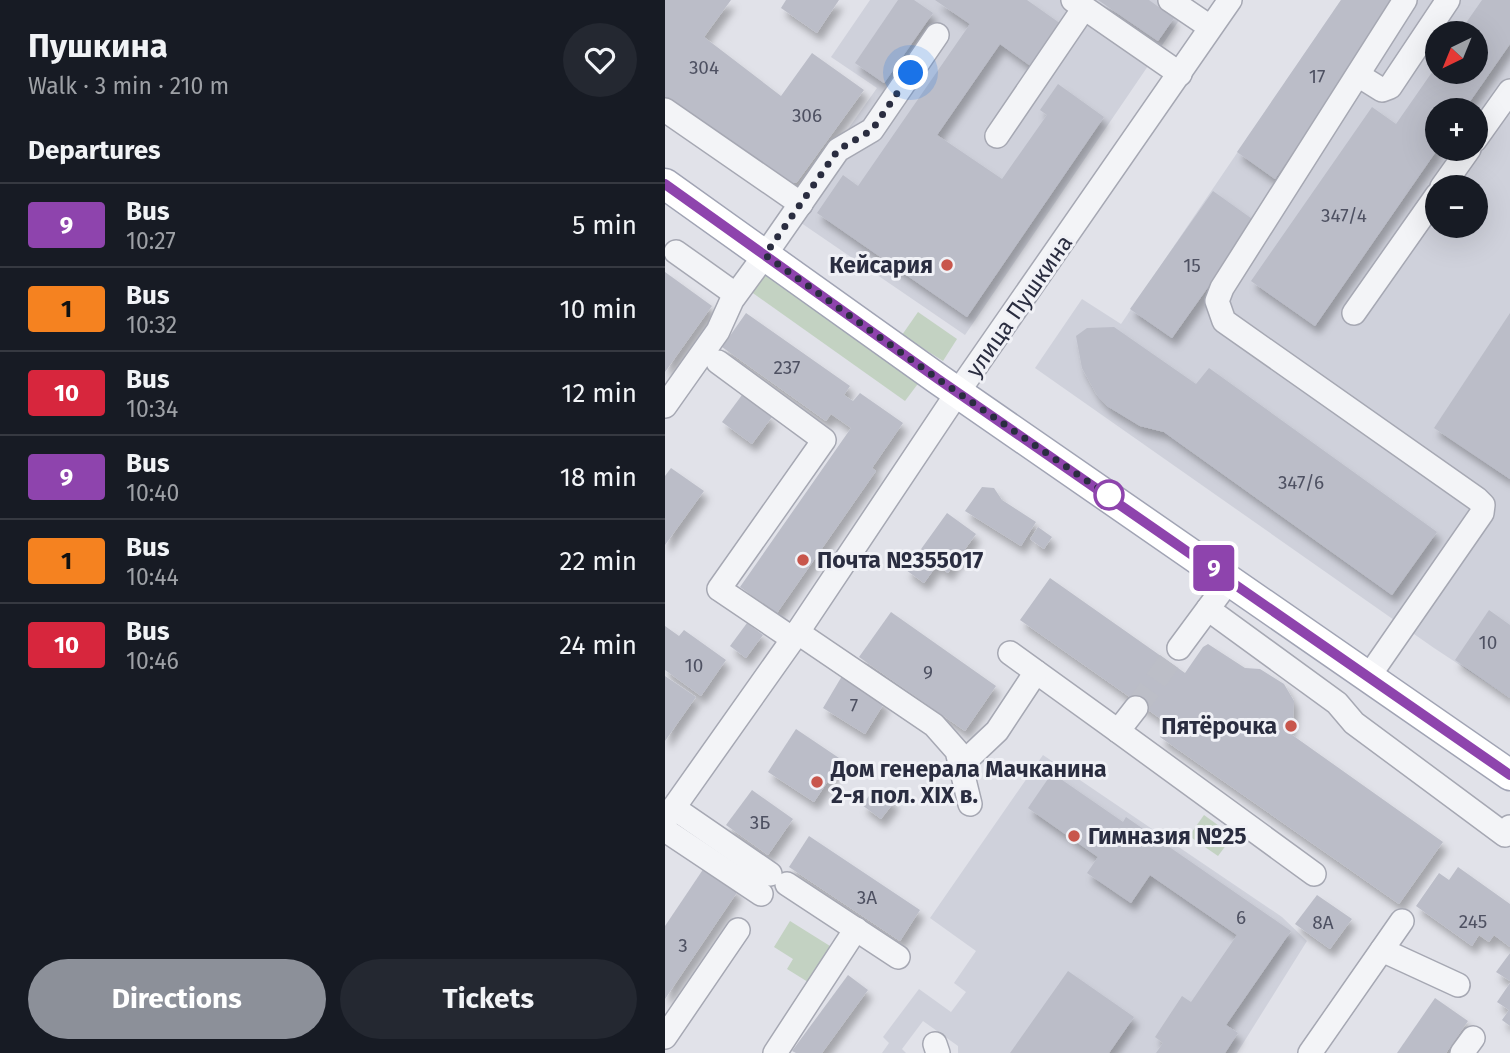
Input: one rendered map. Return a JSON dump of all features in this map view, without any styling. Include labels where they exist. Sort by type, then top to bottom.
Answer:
[{"type":"main road","points":[[665,184],[958,392],[1510,775]]},
{"type":"street","points":[[1170,0],[1210,27]]},
{"type":"street","name":"улица Пушкина","points":[[670,810],[795,636],[958,392],[1230,0]]},
{"type":"street","points":[[1369,676],[1482,513],[1482,505],[1224,321],[1217,301],[1222,288],[1405,0]]},
{"type":"street","points":[[1358,75],[1382,90],[1390,87],[1448,0]]},
{"type":"street","points":[[997,136],[1079,4],[1180,74]]},
{"type":"street","points":[[665,406],[718,331],[735,294],[838,150],[872,130],[937,35]]},
{"type":"street","points":[[1488,122],[1510,91]]},
{"type":"street","points":[[665,110],[801,204]]},
{"type":"street","points":[[1354,313],[1425,212]]},
{"type":"street","points":[[676,252],[735,294]]},
{"type":"street","points":[[718,362],[824,440],[719,589],[934,725],[957,751],[970,804]]},
{"type":"street","points":[[1179,648],[1230,579]]},
{"type":"street","points":[[1207,609],[1337,702],[1354,723],[1505,835],[1510,827]]},
{"type":"street","points":[[1010,653],[1314,873]]},
{"type":"street","points":[[961,765],[997,731],[1036,672]]},
{"type":"street","points":[[1118,731],[1136,708]]},
{"type":"street","points":[[670,810],[773,884],[856,929],[898,957]]},
{"type":"street","points":[[1310,1053],[1402,921]]},
{"type":"street","points":[[775,1053],[856,929]]},
{"type":"street","points":[[665,1037],[738,930]]},
{"type":"street","points":[[1382,950],[1458,985]]},
{"type":"shaded area","points":[[870,0],[1159,0],[1182,16],[965,335],[788,214],[877,88],[831,57]]},
{"type":"shaded area","points":[[1341,0],[1510,0],[1510,698],[1434,648],[1035,368],[1082,299],[1121,324]]},
{"type":"shaded area","name":"Гимназия №25","points":[[1043,755],[1282,917],[1307,941],[1237,1053],[958,1053],[958,1046],[923,1021],[902,1049],[906,1053],[882,1053],[889,1043],[883,1037],[919,989],[951,1012],[966,992],[954,983],[976,951],[930,918]]},
{"type":"green space","points":[[764,272],[920,381],[905,401],[750,291]]},
{"type":"green space","points":[[918,312],[957,339],[943,361],[902,335]]},
{"type":"green space","points":[[1204,815],[1233,836],[1218,856],[1189,836]]},
{"type":"green space","points":[[790,921],[830,946],[808,982],[787,969],[793,959],[774,947]]},
{"type":"building","points":[[665,0],[731,0],[704,37],[781,96],[812,53],[864,90],[797,182],[788,185],[665,104]]},
{"type":"building","points":[[786,0],[839,0],[817,33],[781,8]]},
{"type":"building","points":[[898,0],[914,0],[933,13],[884,83],[855,63]]},
{"type":"building","points":[[935,0],[1027,0],[1061,24],[1032,67],[1000,44],[937,135],[1002,179],[1047,115],[1040,110],[1058,84],[1104,117],[967,317],[817,213],[843,175],[858,186],[970,24]]},
{"type":"building","points":[[1098,0],[1149,0],[1174,18],[1158,41]]},
{"type":"building","points":[[1341,0],[1398,0],[1275,179],[1237,152]]},
{"type":"building","points":[[1482,0],[1510,0],[1510,44],[1488,76],[1488,21],[1467,21]]},
{"type":"building","points":[[1425,82],[1482,84],[1472,98],[1425,98],[1425,161],[1429,161],[1315,326],[1251,281],[1372,107],[1396,124]]},
{"type":"building","points":[[1213,191],[1255,221],[1172,338],[1130,309]]},
{"type":"building","points":[[665,272],[712,306],[665,372]]},
{"type":"building","points":[[746,313],[850,386],[844,395],[853,401],[860,393],[903,423],[872,468],[876,471],[777,613],[740,587],[851,428],[831,414],[826,421],[722,347]]},
{"type":"building","points":[[1510,313],[1510,479],[1434,428]]},
{"type":"building","points":[[1114,327],[1196,384],[1209,368],[1437,532],[1392,595],[1164,432],[1140,426],[1107,406],[1097,395],[1082,368],[1076,336],[1087,328]]},
{"type":"building","points":[[742,395],[772,417],[752,444],[722,422]]},
{"type":"building","points":[[671,468],[704,491],[665,545],[665,476]]},
{"type":"building","points":[[982,487],[994,488],[1002,500],[1036,522],[1021,546],[965,511]]},
{"type":"building","points":[[947,513],[976,534],[948,573],[937,565],[924,583],[906,570]]},
{"type":"building","points":[[1038,527],[1052,537],[1044,549],[1030,539]]},
{"type":"building","points":[[1050,578],[1185,673],[1208,644],[1245,668],[1260,669],[1284,684],[1294,701],[1293,721],[1288,732],[1443,842],[1399,904],[1160,737],[1168,724],[1020,620]]},
{"type":"building","points":[[1489,610],[1510,625],[1510,698],[1455,660]]},
{"type":"building","points":[[891,612],[996,686],[965,731],[859,657]]},
{"type":"building","points":[[747,623],[763,635],[746,658],[730,646]]},
{"type":"building","points":[[665,626],[679,636],[684,630],[726,660],[701,696],[665,670]]},
{"type":"building","points":[[665,676],[696,697],[665,741]]},
{"type":"building","points":[[842,676],[885,702],[865,734],[823,708]]},
{"type":"building","points":[[796,729],[842,760],[814,802],[768,772]]},
{"type":"building","points":[[1052,773],[1123,822],[1126,817],[1291,931],[1226,1025],[1238,1033],[1225,1053],[1156,1053],[1163,1043],[1155,1037],[1182,996],[1191,1002],[1237,935],[1150,875],[1131,903],[1087,873],[1098,857],[1028,808]]},
{"type":"building","points":[[876,787],[895,801],[881,819],[862,805]]},
{"type":"building","points":[[752,790],[793,819],[768,855],[726,825]]},
{"type":"building","points":[[809,836],[920,910],[900,941],[789,867]]},
{"type":"building","points":[[1458,867],[1510,904],[1510,947],[1494,935],[1489,942],[1479,935],[1472,946],[1416,906],[1439,873],[1449,880]]},
{"type":"building","points":[[704,868],[738,891],[665,999],[665,926]]},
{"type":"building","points":[[1317,895],[1352,919],[1330,949],[1295,924]]},
{"type":"building","points":[[1510,953],[1510,981],[1496,972]]},
{"type":"building","points":[[1068,971],[1134,1017],[1109,1053],[1010,1053]]},
{"type":"building","points":[[848,975],[868,990],[822,1053],[792,1051]]},
{"type":"building","points":[[1510,983],[1510,1026],[1502,1020],[1509,1010],[1497,1002]]},
{"type":"building","points":[[1435,998],[1468,1021],[1446,1053],[1397,1053]]},
{"type":"tunnel","points":[[1136,708],[1179,648]]},
{"type":"bus line","name":"9","points":[[665,184],[938,379],[1510,775]]},
{"type":"place","name":"Кейсария","points":[[947,265]]},
{"type":"place","name":"Почта №355017","points":[[803,560]]},
{"type":"place","name":"Пятёрочка","points":[[1291,726]]},
{"type":"place","name":"Дом генерала Мачканина 2-я пол. XIX в.","points":[[817,782]]},
{"type":"place","name":"Гимназия №25","points":[[1074,836]]},
{"type":"route","points":[[911,73],[872,130],[838,150],[765,255],[938,379],[1115,500],[1109,495]]}]
